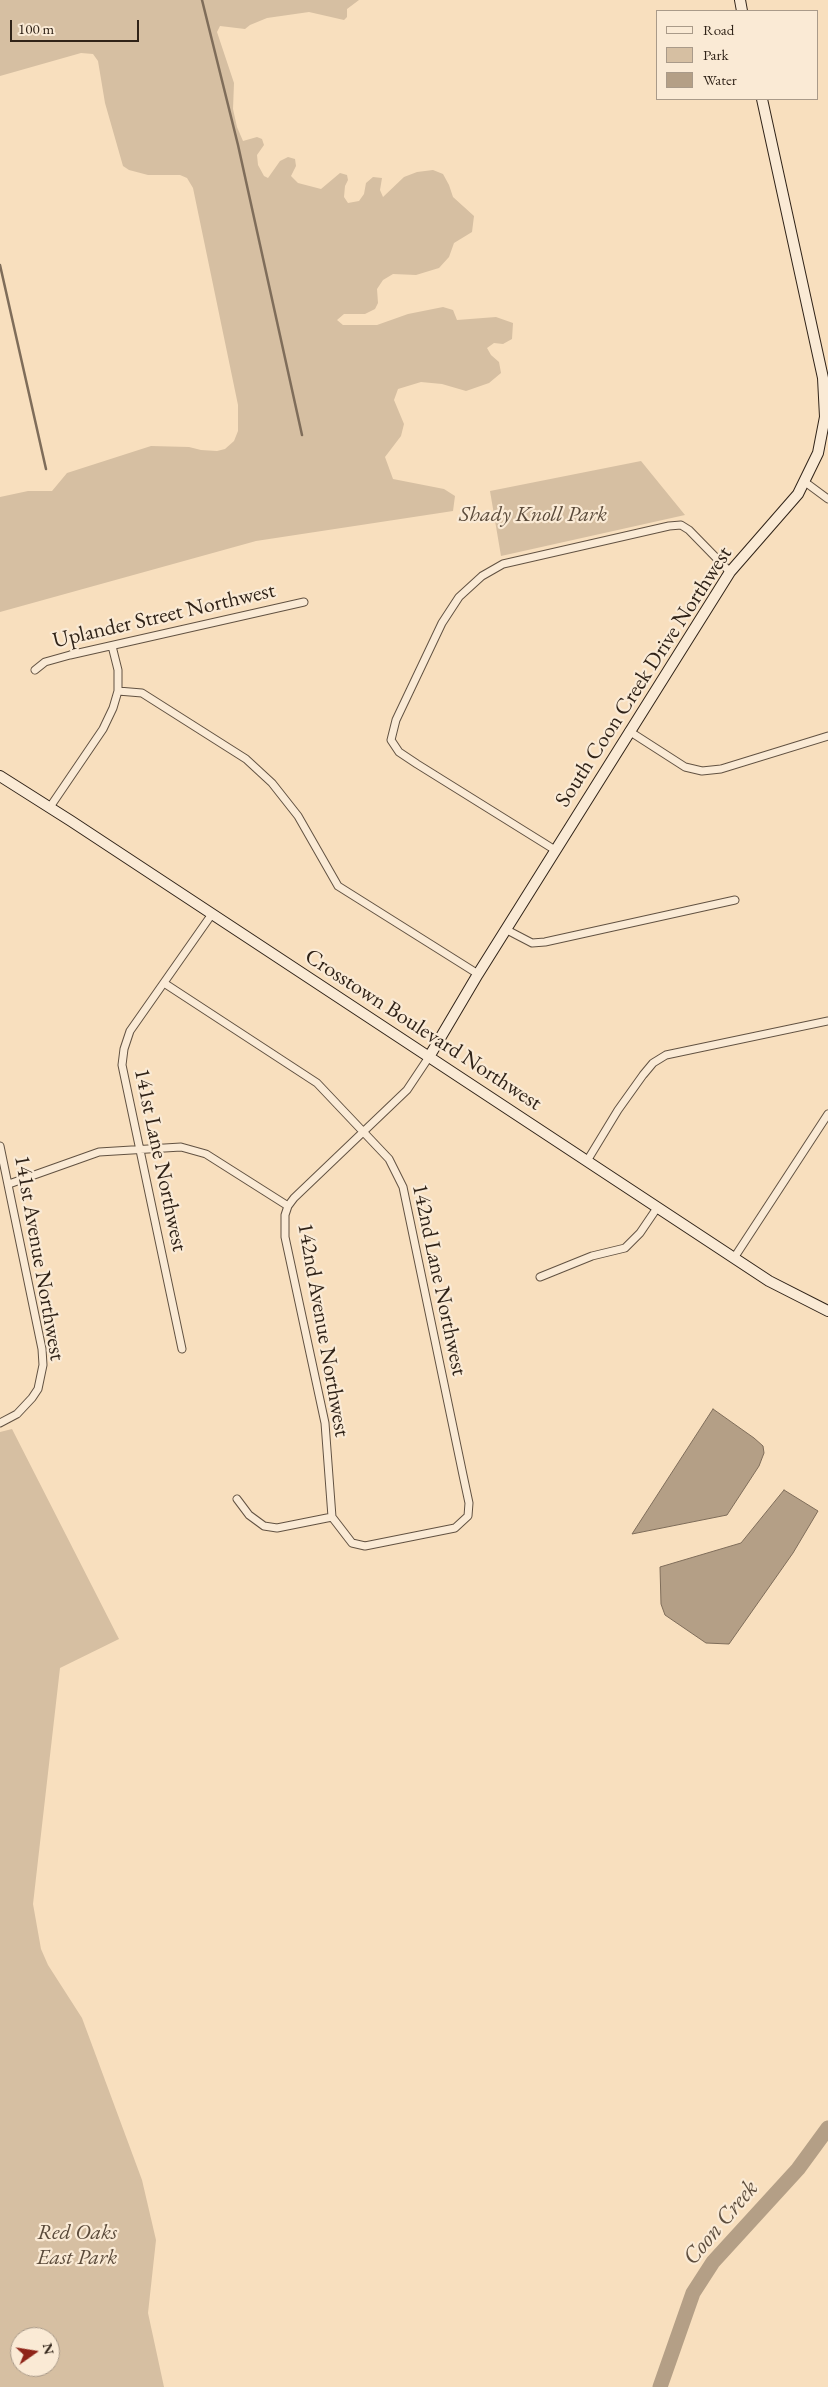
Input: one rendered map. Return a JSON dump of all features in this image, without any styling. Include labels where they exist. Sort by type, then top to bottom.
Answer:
[{"type":"street","name":"South Coon Creek Drive Northwest","points":[[429,1057],[478,974],[730,572],[787,508],[805,482],[818,453],[823,431],[825,397],[823,378],[762,100]]},
{"type":"street","points":[[805,482],[828,499]]},
{"type":"street","points":[[555,850],[399,752],[391,740],[396,720],[442,623],[459,597],[482,576],[503,564],[651,529],[681,526],[689,530],[730,572]]},
{"type":"street","name":"Uplander Street Northwest","points":[[35,670],[45,662],[304,602]]},
{"type":"street","points":[[50,807],[103,729],[118,691],[118,670],[112,646]]},
{"type":"street","points":[[118,691],[142,693],[246,759],[272,784],[298,816],[338,886],[478,974]]},
{"type":"street","points":[[629,732],[684,767],[702,772],[720,769],[828,736]]},
{"type":"street","name":"Crosstown Boulevard Northwest","points":[[0,776],[50,807],[734,1258],[777,1285],[828,1311]]},
{"type":"street","points":[[507,930],[532,943],[545,942],[734,900]]},
{"type":"street","name":"141st Lane Northwest","points":[[182,1349],[122,1065],[124,1049],[130,1031],[212,914]]},
{"type":"street","name":"142nd Lane Northwest","points":[[164,982],[317,1083],[365,1131],[389,1159],[403,1187],[469,1503],[468,1516],[455,1528],[366,1546],[352,1543],[332,1517]]},
{"type":"street","points":[[587,1161],[618,1110],[643,1075],[653,1063],[666,1055],[828,1021]]},
{"type":"street","name":"142nd Avenue Northwest","points":[[332,1517],[325,1423],[285,1237],[284,1226],[288,1206],[407,1090],[429,1057]]},
{"type":"street","points":[[734,1258],[828,1114]]},
{"type":"street","name":"141st Avenue Northwest","points":[[0,1146],[42,1349],[42,1376],[38,1389],[25,1407],[0,1423]]},
{"type":"street","points":[[8,1184],[99,1152],[139,1148],[181,1147],[206,1154],[288,1206]]},
{"type":"street","points":[[540,1277],[592,1256],[625,1248],[640,1233],[657,1208]]},
{"type":"street","points":[[237,1499],[249,1514],[264,1526],[277,1528],[332,1517]]},
{"type":"green space","points":[[0,0],[359,0],[347,9],[347,17],[344,20],[309,12],[267,18],[245,29],[220,26],[217,32],[234,83],[233,109],[237,127],[243,141],[257,137],[262,139],[264,145],[257,155],[258,165],[264,176],[268,178],[280,161],[288,157],[295,159],[296,166],[291,176],[298,183],[321,189],[340,173],[347,175],[348,180],[345,186],[344,197],[348,203],[359,201],[364,194],[366,183],[373,177],[382,178],[380,190],[383,197],[404,177],[417,172],[433,170],[443,174],[453,197],[474,216],[472,232],[454,243],[449,257],[439,268],[416,275],[393,274],[383,280],[377,289],[378,303],[375,309],[365,314],[344,314],[337,320],[343,325],[377,325],[408,314],[443,307],[453,310],[457,320],[496,317],[513,323],[512,339],[503,344],[494,343],[487,348],[491,355],[499,362],[501,373],[489,383],[466,391],[442,384],[421,382],[398,389],[394,400],[404,424],[401,436],[385,457],[393,479],[444,489],[455,496],[453,511],[256,541],[0,612],[0,497],[28,491],[52,491],[67,473],[151,446],[189,447],[217,451],[225,449],[234,441],[238,431],[238,405],[193,188],[187,178],[180,175],[148,175],[129,170],[123,166],[105,103],[98,61],[93,54],[81,53],[0,76]]},
{"type":"green space","name":"Shady Knoll Park","points":[[641,461],[685,515],[501,556],[490,491]]},
{"type":"green space","name":"Red Oaks East Park","points":[[12,1429],[119,1639],[60,1668],[33,1904],[41,1949],[48,1965],[82,2018],[142,2180],[156,2240],[148,2313],[164,2387],[0,2387],[0,1432]]},
{"type":"water","points":[[713,1409],[763,1446],[764,1453],[759,1466],[727,1515],[632,1534]]},
{"type":"water","points":[[784,1490],[818,1511],[793,1553],[729,1644],[706,1643],[665,1615],[661,1604],[660,1567],[741,1543]]},
{"type":"waterway","points":[[202,0],[238,145],[302,435]]},
{"type":"waterway","points":[[0,265],[46,469]]},
{"type":"waterway","name":"Coon Creek","points":[[660,2387],[693,2293],[713,2262],[798,2169],[828,2128]]}]
